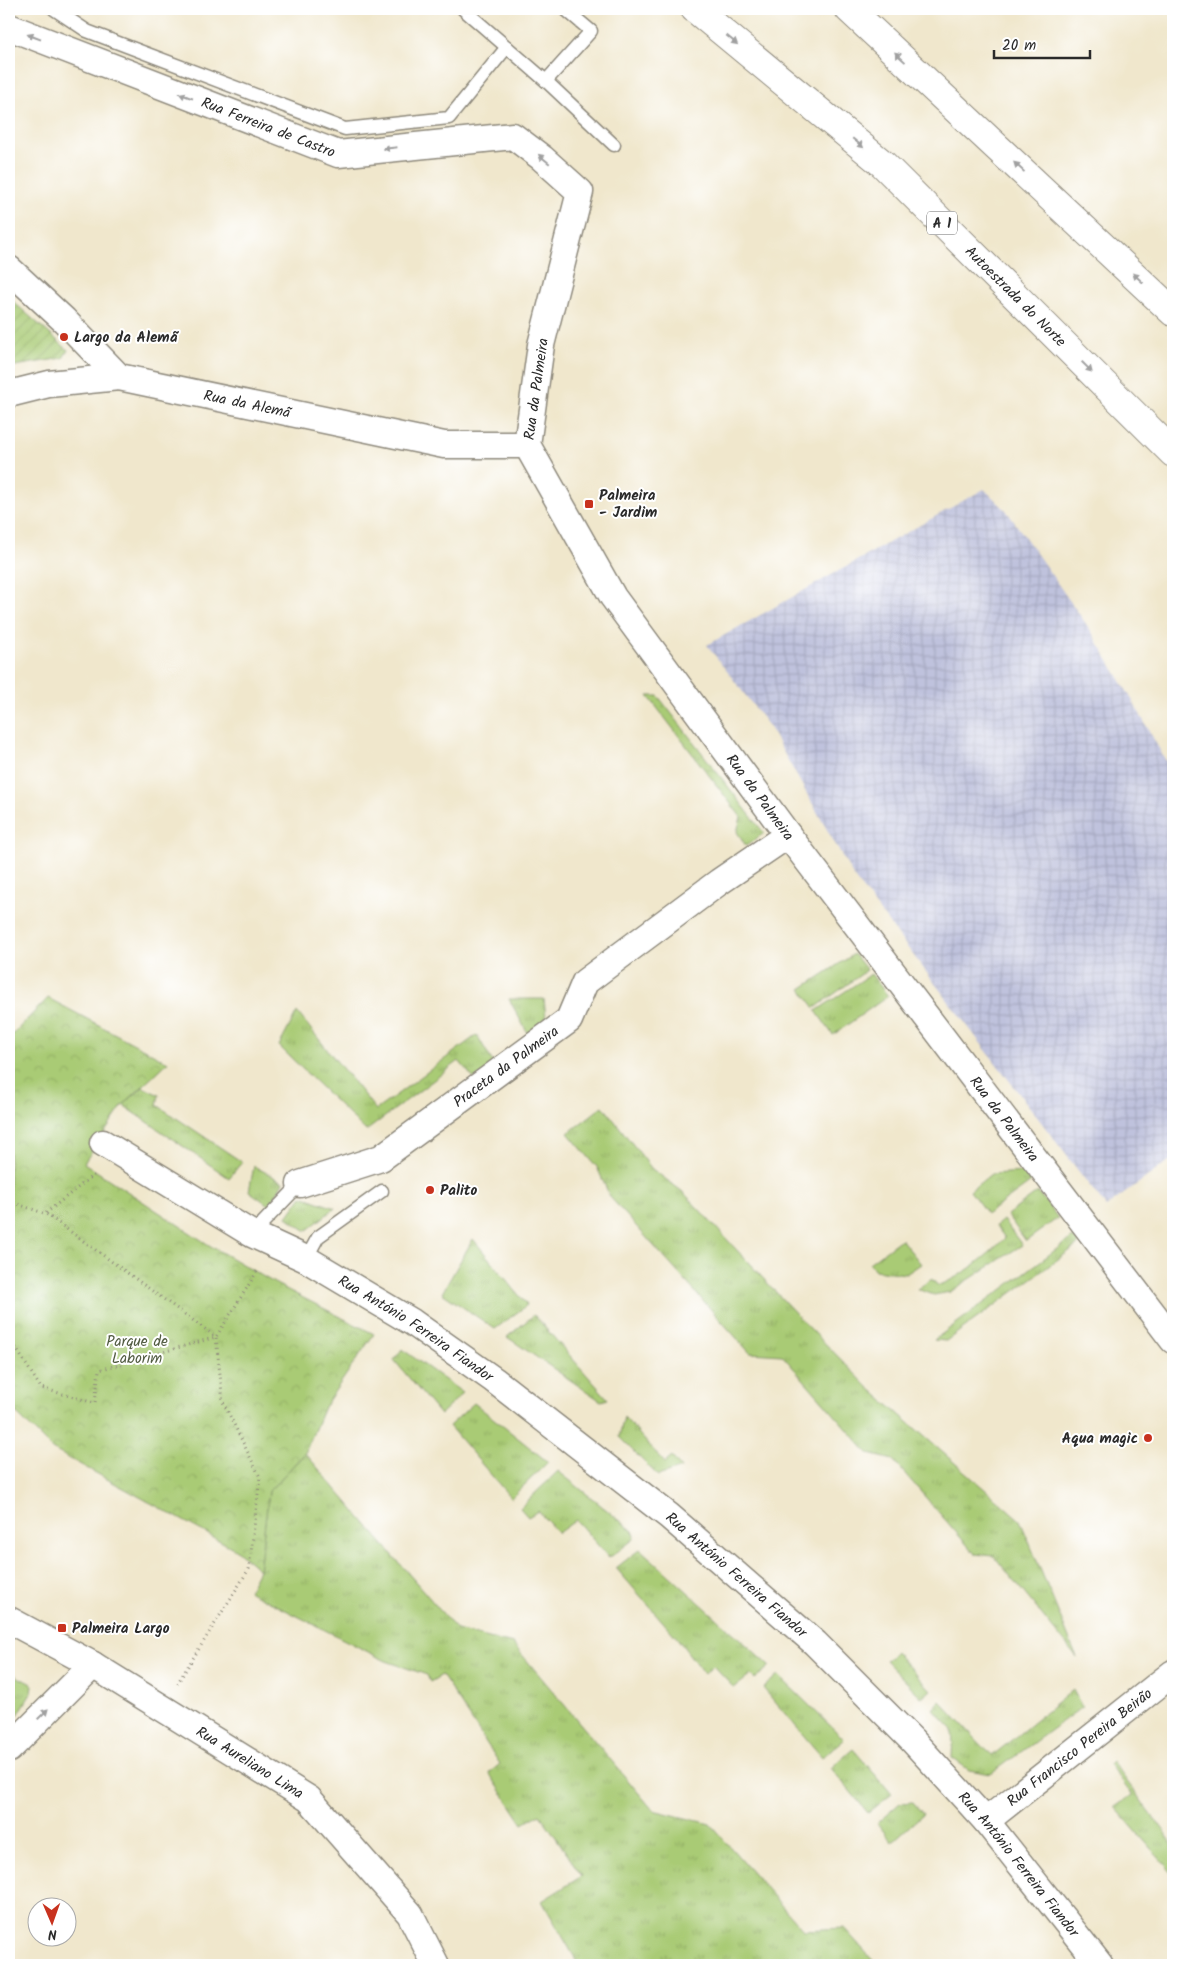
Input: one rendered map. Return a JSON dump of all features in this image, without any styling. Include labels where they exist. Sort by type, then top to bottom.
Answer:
[{"type":"highway","name":"Autoestrada do Norte","points":[[695,9],[883,164],[1173,453]]},
{"type":"highway","points":[[849,9],[1173,312]]},
{"type":"street","name":"Rua Ferreira de Castro","points":[[9,28],[338,154],[512,136],[542,158],[580,192]]},
{"type":"street","name":"Rua da Palmeira","points":[[580,192],[540,345],[527,445],[613,596],[788,835],[1173,1340]]},
{"type":"street","points":[[9,269],[64,320],[119,377]]},
{"type":"street","name":"Rua da Alemã","points":[[119,377],[444,445],[527,445]]},
{"type":"street","points":[[9,394],[49,384],[119,377]]},
{"type":"street","name":"Praceta da Palmeira","points":[[300,1184],[381,1158],[568,1020],[585,982],[719,882],[788,835]]},
{"type":"street","name":"Rua António Ferreira Fiandor","points":[[111,1148],[252,1234],[306,1259],[420,1327],[494,1380],[669,1516],[815,1643],[913,1742],[986,1821],[1100,1965]]},
{"type":"street","name":"Rua Aureliano Lima","points":[[9,1620],[93,1665],[309,1800],[410,1914],[436,1965]]},
{"type":"street","points":[[9,1749],[93,1665]]},
{"type":"street","name":"Rua Francisco Pereira Beirão","points":[[986,1821],[1173,1673]]},
{"type":"lane","points":[[54,9],[87,31],[345,128],[449,118],[507,47]]},
{"type":"lane","points":[[463,9],[546,81],[614,145]]},
{"type":"lane","points":[[546,81],[591,31],[565,9]]},
{"type":"lane","name":"Praceta da Palmeira","points":[[252,1234],[300,1184]]},
{"type":"lane","points":[[306,1259],[318,1237],[382,1191]]},
{"type":"path","points":[[46,1214],[111,1148]]},
{"type":"path","points":[[9,1201],[46,1214],[216,1337]]},
{"type":"path","points":[[162,1708],[249,1569],[260,1477],[223,1402],[216,1337],[259,1268]]},
{"type":"path","points":[[9,1340],[41,1388],[94,1403],[99,1370],[216,1337]]},
{"type":"shaded area","points":[[984,489],[1006,510],[1091,631],[1173,774],[1173,1158],[1106,1207],[855,879],[768,725],[707,645]]},
{"type":"green space","points":[[9,298],[68,350],[63,358],[9,367]]},
{"type":"green space","points":[[648,696],[658,696],[764,833],[746,846],[737,832],[741,817]]},
{"type":"green space","points":[[854,954],[867,970],[815,1008],[801,989]]},
{"type":"green space","points":[[871,974],[888,996],[833,1035],[816,1011]]},
{"type":"green space","name":"Parque de Laborim","points":[[48,998],[168,1062],[123,1105],[84,1163],[209,1245],[276,1284],[374,1334],[324,1407],[305,1453],[269,1491],[259,1570],[235,1549],[52,1449],[9,1406],[9,1038]]},
{"type":"green space","points":[[509,999],[544,999],[547,1027],[528,1034]]},
{"type":"green space","points":[[297,1012],[376,1110],[477,1035],[495,1066],[474,1079],[459,1061],[366,1131],[279,1046]]},
{"type":"green space","points":[[143,1087],[159,1095],[157,1105],[242,1162],[229,1178],[123,1105]]},
{"type":"green space","points":[[603,1106],[652,1169],[683,1192],[798,1316],[869,1388],[1020,1520],[1077,1658],[994,1556],[975,1554],[893,1460],[869,1454],[782,1355],[750,1353],[610,1197],[597,1167],[568,1133]]},
{"type":"green space","points":[[254,1166],[283,1182],[270,1206],[249,1191]]},
{"type":"green space","points":[[1024,1172],[1031,1182],[987,1214],[970,1191],[991,1174]]},
{"type":"green space","points":[[1038,1192],[1058,1218],[1026,1241],[1007,1215]]},
{"type":"green space","points":[[302,1196],[335,1208],[306,1231],[287,1217]]},
{"type":"green space","points":[[1003,1220],[1022,1245],[950,1292],[934,1295],[917,1289],[932,1279],[938,1286],[957,1277],[982,1259],[1005,1238],[996,1226]]},
{"type":"green space","points":[[1073,1237],[1079,1244],[946,1341],[934,1340]]},
{"type":"green space","points":[[473,1239],[527,1305],[495,1329],[442,1293]]},
{"type":"green space","points":[[901,1239],[921,1264],[906,1274],[875,1270],[869,1263]]},
{"type":"green space","points":[[534,1315],[608,1399],[601,1401],[507,1337]]},
{"type":"green space","points":[[402,1349],[463,1393],[440,1415],[394,1360]]},
{"type":"green space","points":[[474,1403],[548,1462],[511,1498],[449,1426]]},
{"type":"green space","points":[[624,1417],[665,1463],[672,1457],[681,1468],[658,1476],[619,1437]]},
{"type":"green space","points":[[305,1453],[457,1630],[513,1644],[653,1810],[710,1824],[803,1930],[844,1928],[877,1965],[579,1965],[542,1901],[582,1876],[540,1814],[523,1824],[489,1773],[500,1764],[442,1675],[430,1682],[427,1675],[386,1661],[248,1591],[259,1570],[269,1491]]},
{"type":"green space","points":[[558,1471],[633,1531],[634,1539],[609,1558],[576,1520],[558,1533],[538,1511],[528,1517],[520,1508]]},
{"type":"green space","points":[[640,1549],[770,1666],[755,1679],[751,1675],[734,1688],[713,1666],[704,1674],[677,1638],[616,1568]]},
{"type":"green space","points":[[895,1652],[931,1690],[922,1698],[886,1661]]},
{"type":"green space","points":[[9,1672],[33,1685],[32,1692],[18,1715],[14,1710],[16,1708],[9,1701]]},
{"type":"green space","points":[[778,1675],[844,1739],[822,1757],[763,1688]]},
{"type":"green space","points":[[1073,1690],[1082,1707],[991,1774],[969,1770],[952,1758],[953,1730],[933,1709],[940,1701],[992,1756]]},
{"type":"green space","points":[[853,1749],[892,1794],[868,1813],[831,1768]]},
{"type":"green space","points":[[1112,1761],[1173,1844],[1173,1874],[1115,1807],[1132,1795],[1109,1764]]},
{"type":"green space","points":[[913,1802],[923,1814],[892,1842],[877,1823],[900,1803]]},
{"type":"place","name":"Largo da Alemã","points":[[64,337]]},
{"type":"place","name":"Palmeira - Jardim","points":[[589,504]]},
{"type":"place","name":"Palito","points":[[430,1190]]},
{"type":"place","name":"Aqua magic","points":[[1148,1438]]},
{"type":"place","name":"Palmeira Largo","points":[[62,1628]]}]
